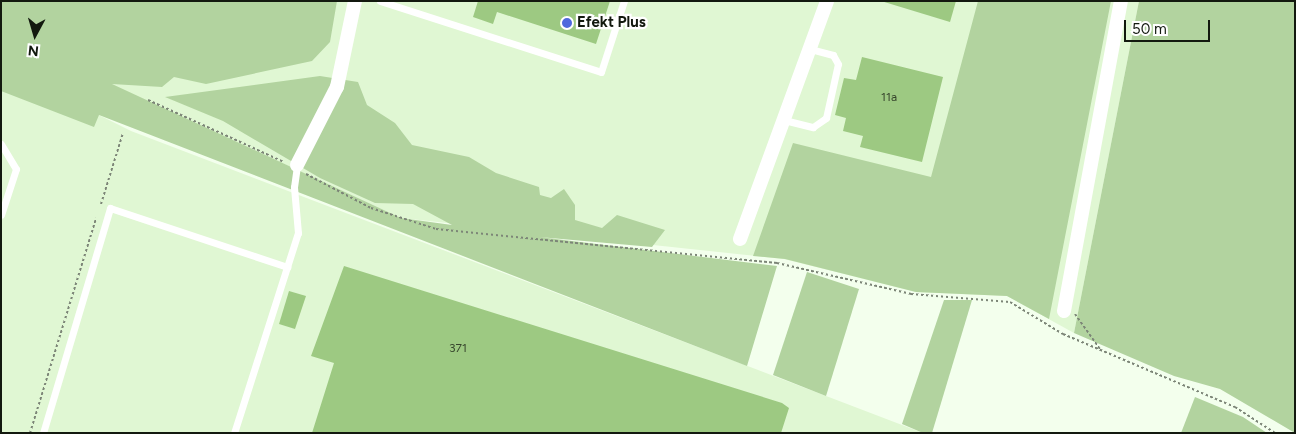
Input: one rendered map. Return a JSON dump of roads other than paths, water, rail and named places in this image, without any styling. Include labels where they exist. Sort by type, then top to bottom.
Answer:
[{"type":"street","points":[[297,167],[339,78],[354,1]]},
{"type":"street","points":[[740,239],[827,1]]},
{"type":"street","points":[[1064,308],[1121,1]]},
{"type":"lane","points":[[380,1],[601,72],[624,1]]},
{"type":"lane","points":[[784,120],[813,127],[826,118],[838,64],[833,56],[810,49]]},
{"type":"lane","points":[[1,144],[16,169],[1,215]]},
{"type":"lane","points":[[234,433],[298,233],[297,167]]},
{"type":"lane","points":[[43,433],[110,208],[287,267]]},
{"type":"place","name":"Efekt Plus","points":[[567,23]]}]
